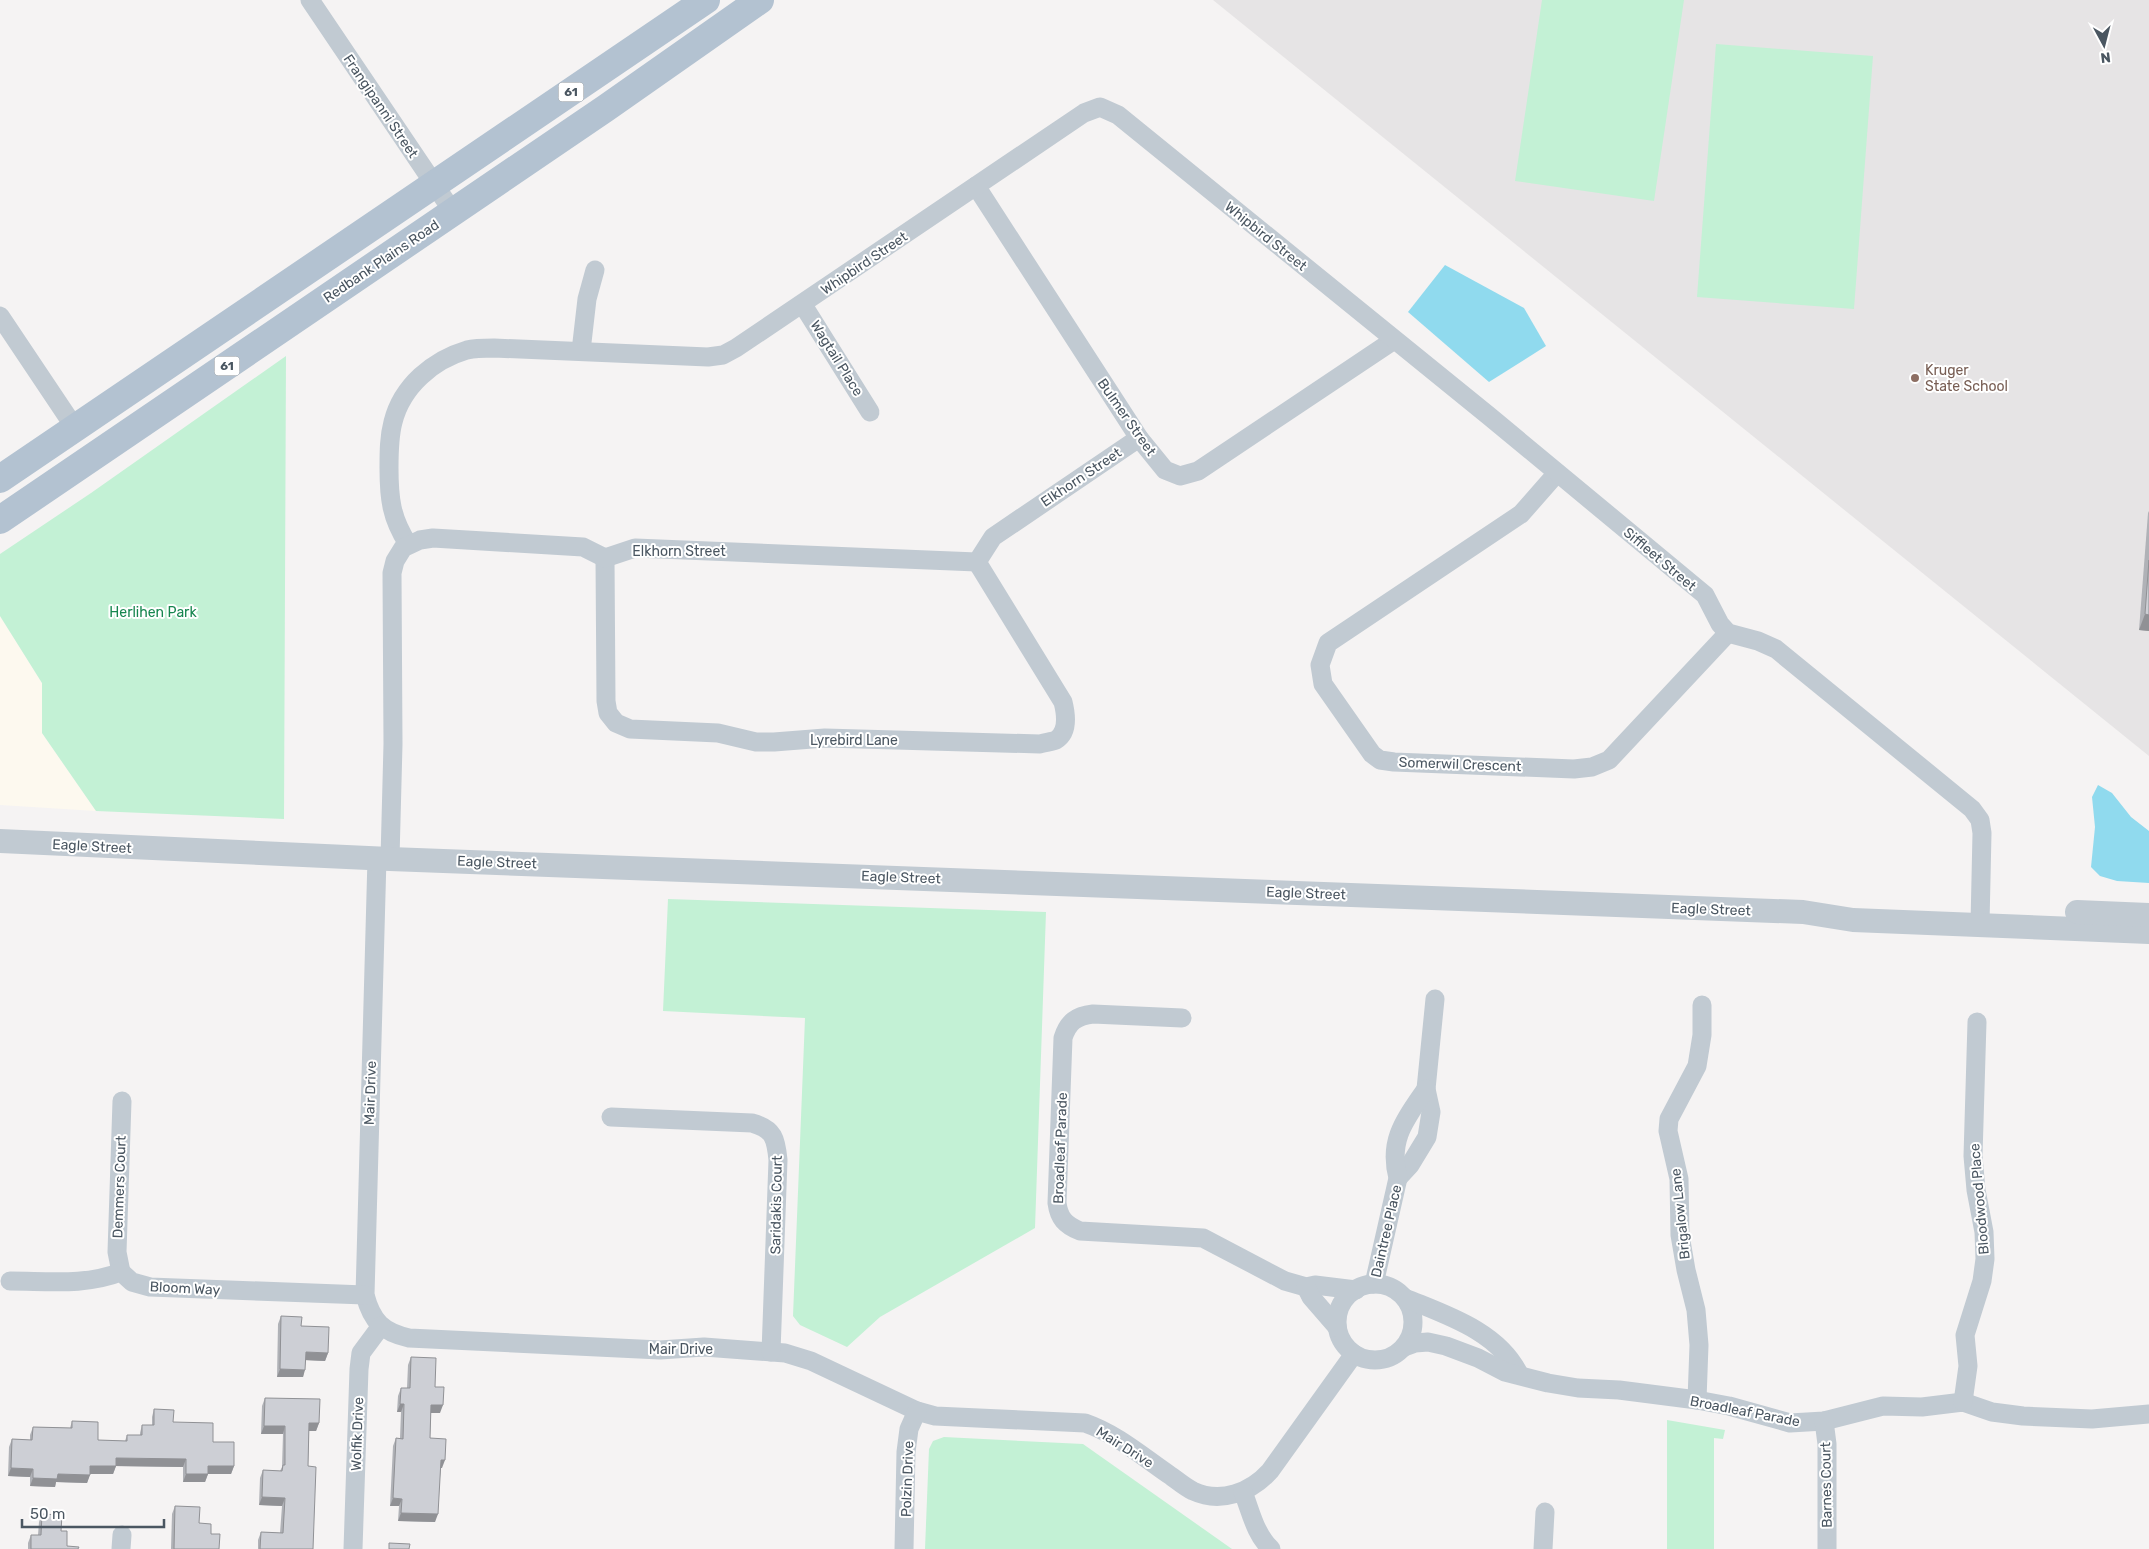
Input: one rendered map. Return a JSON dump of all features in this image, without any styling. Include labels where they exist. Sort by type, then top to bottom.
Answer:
[{"type":"main road","name":"61","points":[[0,480],[706,0]]},
{"type":"main road","name":"Redbank Plains Road","points":[[0,520],[453,212],[760,0]]},
{"type":"street","name":"Frangipanni Street","points":[[310,0],[453,212]]},
{"type":"street","name":"Whipbird Street","points":[[408,544],[399,528],[389,498],[389,454],[393,421],[398,406],[409,389],[426,372],[447,357],[469,350],[494,348],[708,357],[723,354],[736,348],[804,304],[1084,113],[1100,107],[1118,116],[1394,340]]},
{"type":"street","name":"Bulmer Street","points":[[976,186],[1139,438],[1165,470],[1180,476],[1198,470],[1394,340]]},
{"type":"street","points":[[581,351],[587,299],[595,270]]},
{"type":"street","name":"Wagtail Place","points":[[804,304],[870,412]]},
{"type":"street","points":[[0,316],[75,428]]},
{"type":"street","name":"Siffleet Street","points":[[1394,340],[1705,595],[1720,624],[1728,633]]},
{"type":"street","name":"Elkhorn Street","points":[[606,558],[635,548],[977,562],[993,537],[1139,438]]},
{"type":"street","name":"Somerwil Crescent","points":[[1557,473],[1521,514],[1328,643],[1320,665],[1323,684],[1372,754],[1380,760],[1394,762],[1574,769],[1592,767],[1609,760],[1728,633]]},
{"type":"street","points":[[383,858],[393,744],[392,573],[399,554],[408,544],[433,538],[583,547],[606,558]]},
{"type":"street","name":"Lyrebird Lane","points":[[606,558],[606,701],[608,714],[616,723],[630,729],[718,733],[756,742],[825,738],[1040,744],[1056,740],[1063,732],[1067,716],[1063,702],[977,562]]},
{"type":"street","points":[[1728,633],[1776,649],[1972,809],[1980,820],[1982,832],[1980,916]]},
{"type":"street","name":"Eagle Street","points":[[0,842],[1802,912],[1851,908],[1980,916],[2149,932]]},
{"type":"street","name":"Mair Drive","points":[[383,858],[365,1295],[373,1316],[381,1326],[392,1334],[409,1338],[660,1350],[704,1347],[797,1356],[917,1411],[935,1416],[1085,1423],[1099,1428],[1116,1438],[1194,1491],[1210,1496],[1243,1492],[1259,1482],[1270,1471],[1354,1354]]},
{"type":"street","name":"Eagle Street","points":[[1980,916],[2149,915]]},
{"type":"street","name":"Daintree Place","points":[[1365,1287],[1398,1178],[1410,1165],[1427,1137],[1431,1112],[1426,1089],[1435,999]]},
{"type":"street","name":"Brigalow Lane","points":[[1697,1400],[1699,1345],[1696,1310],[1680,1235],[1679,1180],[1668,1131],[1669,1119],[1697,1066],[1702,1035],[1702,1005]]},
{"type":"street","name":"Broadleaf Parade","points":[[1182,1018],[1093,1014],[1082,1015],[1066,1027],[1063,1038],[1056,1203],[1062,1221],[1080,1231],[1203,1238],[1273,1276],[1306,1287],[1315,1285],[1365,1287]]},
{"type":"street","name":"Bloodwood Place","points":[[1963,1402],[1968,1366],[1965,1335],[1982,1282],[1985,1259],[1984,1232],[1976,1190],[1973,1156],[1977,1022]]},
{"type":"street","name":"Daintree Place","points":[[1398,1178],[1393,1161],[1395,1141],[1408,1116],[1426,1089]]},
{"type":"street","name":"Demmers Court","points":[[121,1272],[117,1252],[122,1101]]},
{"type":"street","name":"Saridakis Court","points":[[611,1117],[752,1123],[763,1126],[771,1133],[776,1141],[778,1160],[771,1352]]},
{"type":"street","points":[[10,1281],[86,1282],[105,1279],[121,1272]]},
{"type":"street","name":"Bloom Way","points":[[121,1272],[132,1282],[150,1287],[365,1295]]},
{"type":"street","points":[[1306,1287],[1311,1297],[1337,1327],[1342,1341],[1354,1354],[1368,1360],[1390,1358],[1404,1347],[1412,1332],[1414,1323],[1413,1314],[1405,1298]]},
{"type":"street","points":[[1337,1327],[1339,1308],[1345,1299],[1365,1287],[1391,1288],[1405,1298],[1458,1319],[1489,1340],[1514,1364],[1519,1374]]},
{"type":"street","name":"Wolfik Drive","points":[[353,1549],[361,1353],[381,1326]]},
{"type":"street","name":"Broadleaf Parade","points":[[1404,1347],[1415,1342],[1428,1342],[1478,1358],[1505,1372],[1519,1374],[1548,1383],[1578,1388],[1619,1390],[1697,1400],[1729,1406],[1790,1423],[1824,1421],[1883,1406],[1922,1407],[1963,1402],[1992,1412],[2023,1416],[2092,1419],[2149,1414]]},
{"type":"street","name":"Polzin Drive","points":[[904,1549],[906,1452],[909,1429],[917,1411]]},
{"type":"street","name":"Barnes Court","points":[[1824,1421],[1827,1444],[1827,1549]]},
{"type":"street","points":[[1243,1492],[1256,1528],[1263,1542],[1270,1549]]},
{"type":"street","points":[[1543,1549],[1545,1512]]},
{"type":"shaded area","name":"Kruger State School","points":[[1213,0],[2149,0],[2149,756]]},
{"type":"shaded area","points":[[0,616],[42,683],[42,733],[96,811],[0,805]]},
{"type":"green space","points":[[1542,0],[1684,0],[1654,201],[1515,181]]},
{"type":"green space","points":[[1716,44],[1873,56],[1854,309],[1697,297]]},
{"type":"green space","name":"Herlihen Park","points":[[286,356],[284,819],[96,811],[42,733],[42,683],[0,616],[0,554],[91,493]]},
{"type":"green space","points":[[668,899],[1046,912],[1035,1228],[880,1317],[847,1347],[800,1325],[793,1316],[805,1018],[663,1011]]},
{"type":"green space","points":[[1667,1420],[1725,1430],[1723,1439],[1714,1438],[1714,1549],[1667,1549]]},
{"type":"green space","points":[[944,1437],[1083,1444],[1232,1549],[925,1549],[929,1449],[933,1441]]},
{"type":"water","points":[[1445,265],[1524,308],[1546,346],[1489,382],[1408,312]]},
{"type":"water","points":[[2098,785],[2112,793],[2131,817],[2149,831],[2149,883],[2117,881],[2100,876],[2091,867],[2095,827],[2092,797]]},
{"type":"building","points":[[2149,560],[2149,615],[2145,614]]},
{"type":"building","points":[[281,1316],[302,1317],[301,1326],[329,1327],[328,1353],[306,1352],[305,1370],[280,1369]]},
{"type":"building","points":[[411,1357],[436,1358],[435,1387],[444,1387],[443,1405],[431,1405],[430,1438],[446,1439],[445,1460],[441,1460],[438,1514],[401,1513],[402,1499],[393,1498],[396,1438],[403,1439],[404,1404],[400,1404],[401,1388],[410,1388]]},
{"type":"building","points":[[265,1398],[320,1399],[319,1423],[309,1423],[308,1466],[316,1467],[313,1549],[260,1549],[261,1532],[283,1533],[285,1498],[262,1497],[263,1470],[282,1471],[283,1465],[285,1465],[285,1426],[264,1426]]},
{"type":"building","points":[[154,1409],[174,1410],[173,1422],[213,1423],[213,1442],[234,1442],[234,1466],[208,1466],[208,1474],[186,1474],[186,1459],[116,1458],[116,1466],[90,1466],[90,1475],[58,1474],[57,1479],[33,1478],[33,1469],[11,1468],[12,1439],[32,1440],[33,1427],[72,1428],[72,1421],[98,1422],[98,1440],[127,1441],[127,1435],[142,1435],[142,1425],[154,1425]]},
{"type":"building","points":[[175,1506],[200,1507],[199,1523],[211,1524],[211,1534],[220,1534],[219,1549],[174,1549]]},
{"type":"building","points":[[42,1514],[62,1515],[61,1531],[67,1531],[67,1546],[79,1547],[78,1549],[31,1549],[31,1535],[41,1535]]},
{"type":"building","points":[[389,1543],[410,1544],[409,1549],[389,1549]]},
{"type":"place","name":"Kruger State School","points":[[1915,378]]}]
